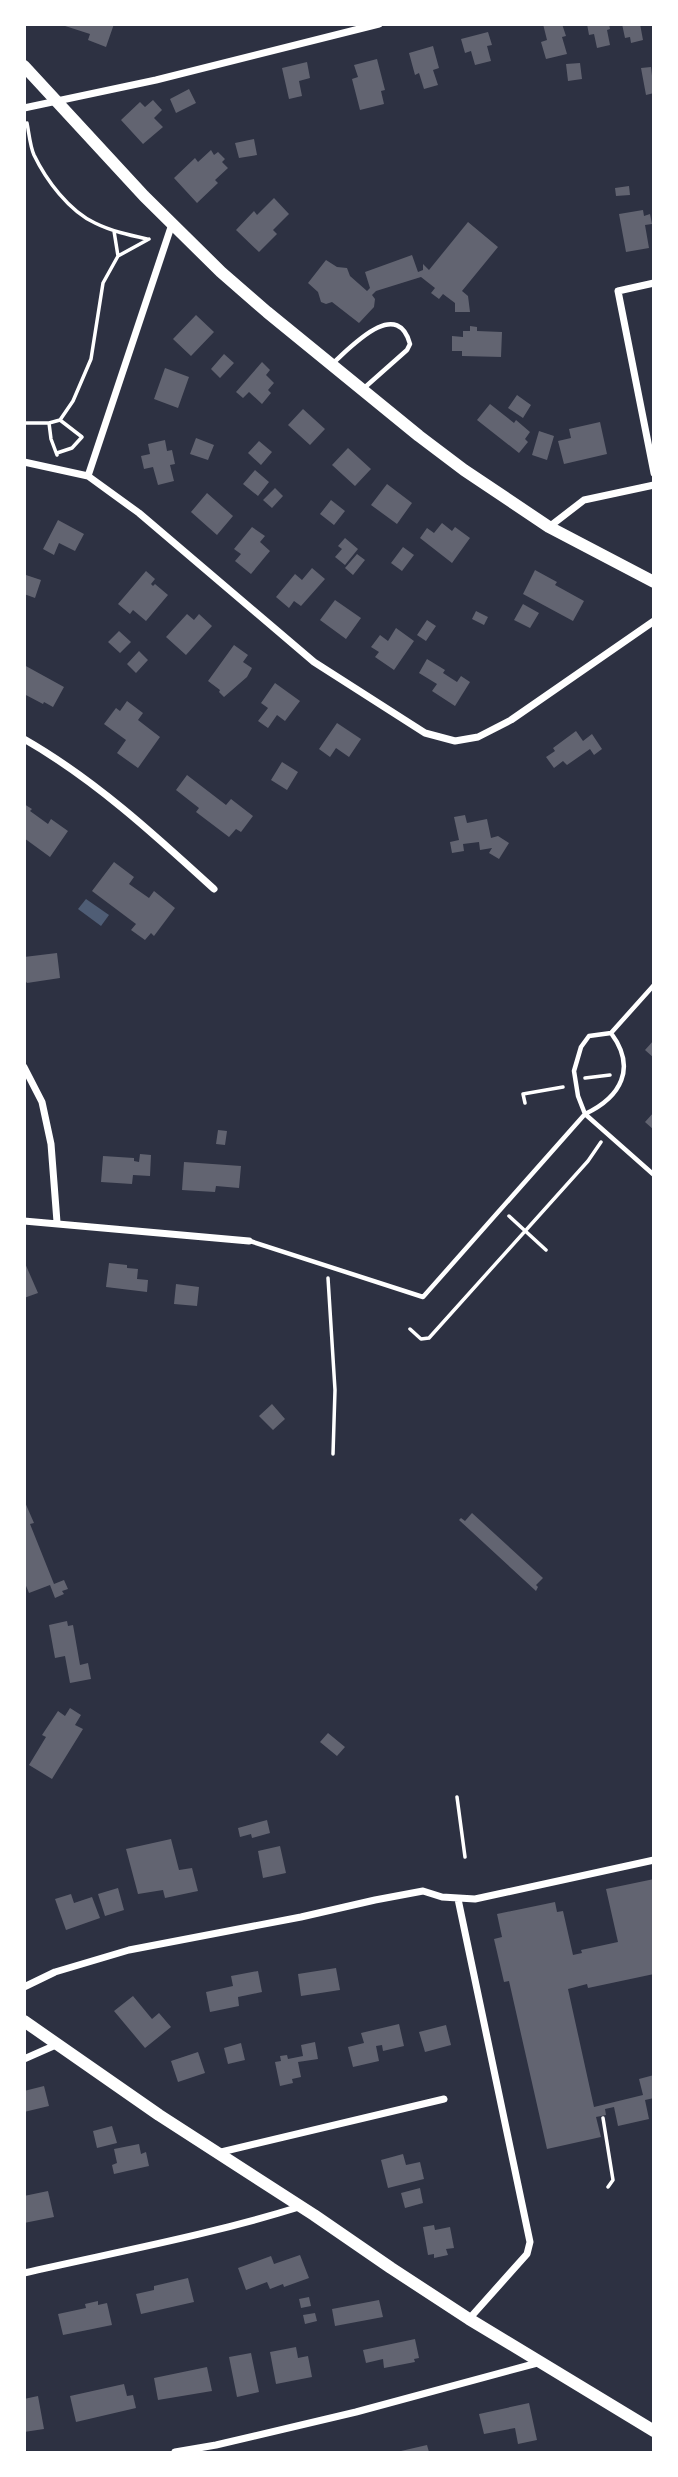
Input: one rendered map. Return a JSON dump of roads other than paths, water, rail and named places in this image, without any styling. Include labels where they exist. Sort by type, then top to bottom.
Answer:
[{"type":"main road","points":[[24,66],[172,224],[267,312],[419,436],[549,527],[653,582]]},
{"type":"main road","points":[[24,2021],[216,2153],[301,2206],[469,2319],[653,2431]]},
{"type":"street","points":[[24,108],[156,80],[379,24]]},
{"type":"street","points":[[88,476],[172,224]]},
{"type":"street","points":[[653,283],[618,291],[653,473]]},
{"type":"street","points":[[24,461],[88,476],[139,513],[314,662],[425,733],[455,741],[478,737],[511,720],[653,621]]},
{"type":"street","points":[[549,527],[584,500],[653,485]]},
{"type":"street","points":[[24,738],[58,758],[144,826],[214,889]]},
{"type":"street","points":[[24,1067],[41,1102],[51,1144],[57,1222]]},
{"type":"street","points":[[24,1221],[249,1241]]},
{"type":"street","points":[[24,1987],[55,1972],[129,1950],[375,1900],[423,1891],[458,1899],[475,1899],[653,1860]]},
{"type":"street","points":[[458,1899],[530,2242],[527,2254],[469,2319]]},
{"type":"street","points":[[24,2059],[58,2044]]},
{"type":"street","points":[[216,2153],[444,2099]]},
{"type":"street","points":[[24,2273],[241,2224],[301,2206]]},
{"type":"street","points":[[175,2452],[356,2412],[541,2362]]},
{"type":"lane","points":[[332,364],[369,331],[389,326],[398,327],[404,332],[410,344],[407,351],[363,390]]},
{"type":"lane","points":[[653,985],[611,1033],[589,1036],[581,1047],[574,1071],[585,1114],[653,1175]]},
{"type":"lane","points":[[249,1241],[423,1297],[585,1114],[614,1095],[623,1078],[621,1051],[611,1033]]},
{"type":"water","points":[[86,899],[109,915],[101,926],[78,909]]}]
